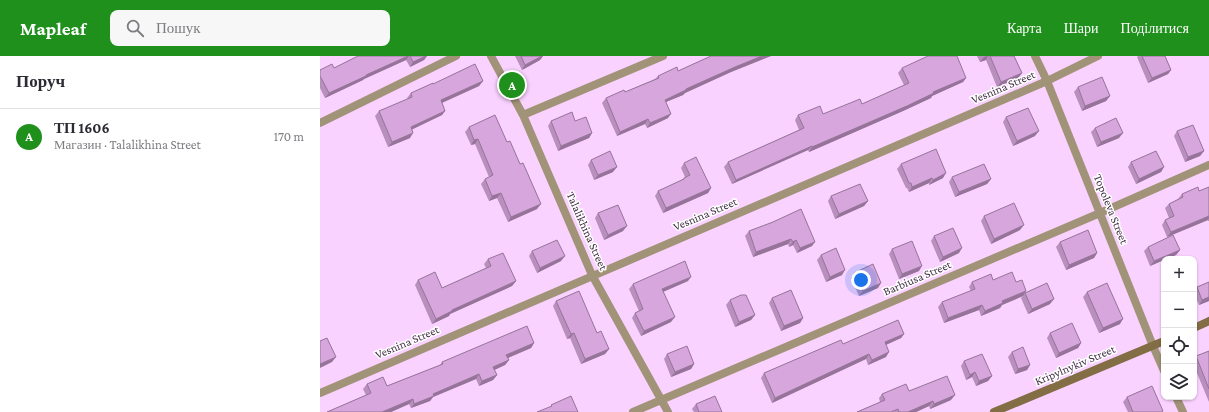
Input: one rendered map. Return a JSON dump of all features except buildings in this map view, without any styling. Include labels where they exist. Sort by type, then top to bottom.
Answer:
[{"type":"street","points":[[320,123],[456,56]]},
{"type":"street","name":"Talalikhina Street","points":[[491,56],[522,114],[592,275],[668,412]]},
{"type":"street","points":[[522,114],[664,56]]},
{"type":"street","name":"Topoleva Street","points":[[1035,56],[1047,81],[1161,364]]},
{"type":"street","name":"Vesnina Street","points":[[320,392],[1047,81],[1098,56]]},
{"type":"street","name":"Barbiusa Street","points":[[633,412],[1209,165]]},
{"type":"street","points":[[1197,327],[1209,321]]},
{"type":"street","name":"Kripylnykiv Street","points":[[994,412],[1161,342]]},
{"type":"street","points":[[1177,400],[1183,412]]},
{"type":"place","name":"ТП 1606","points":[[512,85]]}]
